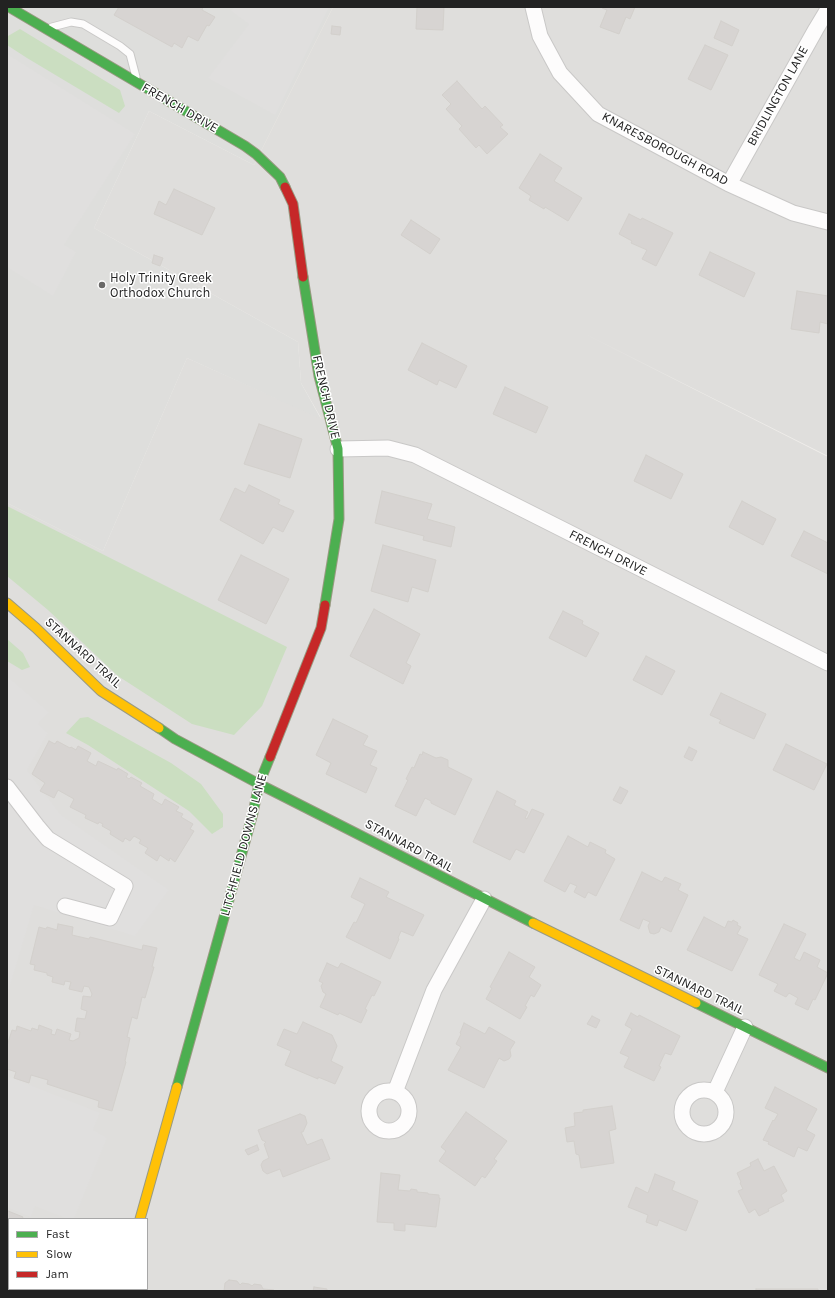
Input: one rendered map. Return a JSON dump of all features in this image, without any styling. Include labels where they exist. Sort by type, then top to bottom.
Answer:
[{"type":"street","name":"FRENCH DRIVE","points":[[9,7],[245,146],[256,154],[280,177],[293,204],[319,376],[338,449],[388,448],[415,455],[828,663]]},
{"type":"street","name":"KNARESBOROUGH ROAD","points":[[533,7],[540,36],[560,72],[598,114],[729,184],[793,213],[828,222]]},
{"type":"street","name":"BRIDLINGTON LANE","points":[[729,184],[813,33],[828,9]]},
{"type":"street","name":"LITCHFIELD DOWNS LANE","points":[[140,1218],[253,813],[259,784],[321,628],[339,519],[338,449]]},
{"type":"street","name":"STANNARD TRAIL","points":[[7,603],[36,628],[101,691],[174,739],[484,899],[828,1068]]},
{"type":"street","points":[[7,787],[48,839],[125,886],[110,918],[65,906]]},
{"type":"street","points":[[395,1092],[434,990],[484,899]]},
{"type":"street","points":[[715,1092],[745,1028]]},
{"type":"lane","points":[[45,28],[71,22],[83,24],[120,46],[130,54],[138,83]]},
{"type":"shaded area","name":"Holy Trinity Greek Orthodox Church","points":[[7,7],[333,7],[254,165],[149,111],[94,228],[298,342],[301,383],[321,419],[187,358],[103,551],[7,503]]},
{"type":"shaded area","points":[[235,7],[329,7],[275,115],[208,78],[249,24],[231,11]]},
{"type":"shaded area","points":[[333,7],[828,7],[828,456],[583,333],[828,457],[828,1291],[7,1291],[7,503],[103,551],[187,358],[321,418],[301,383],[298,342],[94,228],[149,111],[254,165]]},
{"type":"shaded area","points":[[7,54],[135,134],[64,245],[76,252],[53,296],[7,267]]},
{"type":"shaded area","points":[[7,676],[49,712],[38,724],[48,733],[27,770],[61,815],[169,890],[135,936],[34,905],[7,996]]},
{"type":"shaded area","points":[[7,1076],[100,1113],[93,1130],[107,1138],[74,1218],[65,1218],[35,1206],[31,1217],[7,1207]]},
{"type":"green space","points":[[20,29],[120,90],[125,106],[119,113],[7,45],[8,36]]},
{"type":"green space","points":[[7,506],[287,647],[262,706],[234,735],[192,724],[118,676],[48,610],[7,576]]},
{"type":"green space","points":[[7,639],[23,653],[30,667],[22,670],[7,661]]},
{"type":"green space","points":[[88,717],[171,763],[201,784],[223,814],[223,827],[212,834],[189,811],[88,745],[66,733],[80,718]]},
{"type":"building","points":[[119,7],[203,7],[202,10],[215,17],[209,26],[207,25],[198,41],[188,36],[182,48],[174,43],[172,47],[114,15]]},
{"type":"building","points":[[417,7],[444,7],[443,30],[416,29]]},
{"type":"building","points":[[602,7],[635,7],[630,19],[626,17],[619,34],[600,27],[607,10]]},
{"type":"building","points":[[721,21],[739,30],[732,46],[714,38]]},
{"type":"building","points":[[332,26],[341,27],[340,35],[331,34]]},
{"type":"building","points":[[705,45],[728,55],[711,90],[688,79]]},
{"type":"building","points":[[457,81],[482,109],[485,106],[503,125],[500,127],[508,134],[487,154],[479,145],[476,148],[459,129],[462,126],[446,109],[451,104],[442,95]]},
{"type":"building","points":[[540,154],[562,168],[554,181],[582,198],[568,221],[545,207],[544,209],[529,200],[531,196],[519,188]]},
{"type":"building","points":[[174,189],[215,208],[202,235],[154,214],[159,201],[166,205]]},
{"type":"building","points":[[629,214],[641,220],[642,218],[673,233],[656,266],[642,259],[647,250],[631,243],[632,241],[619,234]]},
{"type":"building","points":[[411,220],[440,239],[430,254],[401,235]]},
{"type":"building","points":[[710,252],[755,273],[744,297],[699,275]]},
{"type":"building","points":[[154,255],[163,258],[160,266],[152,263]]},
{"type":"building","points":[[797,291],[828,296],[828,324],[820,322],[819,333],[791,329]]},
{"type":"building","points":[[422,343],[467,366],[456,388],[439,380],[437,385],[408,370]]},
{"type":"building","points":[[505,387],[548,407],[536,433],[493,414]]},
{"type":"building","points":[[259,424],[302,439],[290,478],[244,464]]},
{"type":"building","points":[[646,455],[683,474],[671,499],[634,481]]},
{"type":"building","points":[[249,485],[280,500],[278,504],[294,511],[283,532],[273,527],[263,544],[220,520],[235,488],[245,493]]},
{"type":"building","points":[[382,491],[432,504],[427,519],[455,527],[451,547],[423,540],[424,536],[375,523]]},
{"type":"building","points":[[742,501],[776,519],[763,545],[729,527]]},
{"type":"building","points":[[804,531],[828,543],[828,574],[791,556]]},
{"type":"building","points":[[383,545],[436,560],[428,592],[412,587],[408,602],[371,591]]},
{"type":"building","points":[[241,555],[289,579],[266,624],[218,600]]},
{"type":"building","points":[[374,609],[420,634],[406,663],[411,666],[403,684],[350,656]]},
{"type":"building","points":[[563,611],[583,621],[582,624],[599,633],[586,657],[549,638]]},
{"type":"building","points":[[646,656],[675,671],[662,695],[633,680]]},
{"type":"building","points":[[721,693],[766,714],[754,739],[719,723],[721,720],[710,715]]},
{"type":"building","points":[[333,719],[368,736],[363,745],[377,751],[370,765],[377,768],[366,793],[326,774],[331,763],[316,755]]},
{"type":"building","points":[[49,741],[55,744],[57,741],[76,750],[78,746],[91,753],[87,761],[96,766],[98,761],[117,770],[118,768],[128,774],[126,777],[129,779],[131,777],[142,783],[140,786],[154,794],[152,799],[162,805],[165,799],[179,807],[176,811],[183,814],[181,817],[193,824],[190,829],[194,831],[175,862],[170,858],[169,861],[160,855],[157,861],[145,853],[148,848],[139,843],[141,840],[134,836],[130,841],[125,838],[123,842],[110,834],[111,831],[102,826],[103,824],[99,822],[98,824],[85,818],[86,815],[70,807],[74,799],[58,790],[54,798],[40,791],[45,783],[32,774]]},
{"type":"building","points":[[786,744],[827,764],[814,790],[773,770]]},
{"type":"building","points":[[689,747],[697,751],[692,761],[684,757]]},
{"type":"building","points":[[423,752],[436,758],[441,757],[448,760],[448,767],[472,779],[455,815],[431,803],[431,801],[425,798],[416,816],[395,806],[408,780],[406,779],[412,767],[414,768],[420,754],[422,755]]},
{"type":"building","points":[[620,787],[628,791],[621,804],[613,800]]},
{"type":"building","points":[[497,791],[516,801],[514,805],[528,812],[525,818],[527,819],[532,809],[544,814],[524,853],[516,849],[510,860],[473,842]]},
{"type":"building","points":[[568,836],[588,847],[590,842],[606,850],[605,853],[615,859],[596,896],[588,892],[585,898],[574,892],[577,886],[570,883],[565,892],[544,881]]},
{"type":"building","points":[[642,872],[662,882],[665,877],[681,884],[678,890],[688,895],[671,932],[661,927],[659,932],[654,934],[650,933],[648,926],[650,922],[643,919],[639,929],[620,920]]},
{"type":"building","points":[[360,878],[389,892],[386,897],[424,915],[413,936],[401,931],[390,959],[346,937],[354,922],[356,923],[365,904],[351,897]]},
{"type":"building","points":[[704,917],[725,928],[728,921],[732,922],[733,920],[741,927],[737,934],[748,939],[732,971],[687,950]]},
{"type":"building","points":[[58,924],[73,927],[72,935],[89,939],[90,937],[142,950],[143,945],[157,948],[152,967],[154,967],[145,998],[142,997],[137,1019],[132,1017],[127,1037],[130,1038],[126,1062],[112,1111],[98,1107],[99,1101],[47,1084],[48,1080],[31,1075],[29,1083],[14,1078],[16,1072],[7,1069],[7,1046],[12,1030],[16,1031],[17,1026],[31,1031],[32,1028],[38,1030],[39,1025],[52,1030],[51,1034],[55,1035],[57,1029],[71,1034],[69,1040],[73,1041],[79,1038],[80,1032],[75,1031],[77,1018],[85,1019],[87,1011],[81,1009],[83,996],[91,997],[92,994],[89,987],[84,986],[82,992],[69,989],[71,982],[65,981],[64,985],[52,982],[53,977],[47,975],[47,973],[34,970],[35,965],[30,964],[39,927],[46,929],[47,927],[57,930]]},
{"type":"building","points":[[784,924],[806,934],[794,958],[800,961],[804,952],[820,960],[817,967],[828,973],[815,1000],[813,999],[808,1010],[795,1004],[798,998],[789,993],[786,997],[774,991],[778,984],[759,975]]},
{"type":"building","points":[[509,952],[535,967],[529,977],[541,985],[534,997],[531,995],[525,1006],[527,1007],[520,1019],[486,999],[492,988],[490,987]]},
{"type":"building","points":[[327,963],[338,968],[341,963],[381,982],[365,1009],[367,1010],[361,1023],[339,1013],[338,1015],[320,1007],[326,994],[323,992],[321,986],[323,983],[319,981]]},
{"type":"building","points":[[631,1013],[638,1017],[639,1015],[680,1036],[671,1055],[665,1053],[659,1066],[661,1067],[654,1081],[624,1067],[629,1057],[620,1053],[632,1029],[625,1025]]},
{"type":"building","points":[[592,1016],[600,1020],[596,1028],[587,1024]]},
{"type":"building","points":[[303,1022],[332,1035],[337,1046],[331,1061],[343,1067],[335,1084],[318,1077],[318,1079],[285,1065],[291,1051],[277,1045],[284,1029],[297,1034]]},
{"type":"building","points":[[464,1023],[485,1034],[489,1027],[515,1042],[510,1050],[511,1056],[509,1059],[504,1061],[499,1058],[484,1088],[448,1070],[461,1047],[456,1044]]},
{"type":"building","points":[[775,1087],[817,1109],[806,1130],[815,1135],[807,1151],[798,1147],[794,1157],[763,1140],[773,1120],[774,1121],[778,1114],[765,1108]]},
{"type":"building","points":[[612,1106],[616,1129],[609,1131],[614,1163],[581,1168],[579,1155],[576,1154],[574,1141],[567,1142],[565,1128],[575,1126],[574,1113],[583,1112],[583,1110]]},
{"type":"building","points":[[466,1112],[507,1141],[494,1159],[497,1161],[485,1178],[482,1176],[475,1186],[439,1161],[446,1151],[441,1147]]},
{"type":"building","points":[[300,1114],[305,1116],[307,1123],[303,1132],[301,1132],[307,1145],[322,1139],[330,1159],[283,1177],[280,1169],[267,1174],[263,1171],[261,1165],[263,1161],[269,1158],[264,1144],[266,1142],[262,1140],[258,1130]]},
{"type":"building","points":[[257,1145],[259,1150],[248,1155],[245,1150]]},
{"type":"building","points":[[758,1159],[764,1171],[774,1166],[787,1191],[781,1195],[784,1201],[768,1209],[769,1211],[759,1216],[755,1209],[749,1213],[738,1191],[743,1189],[737,1173],[751,1166],[750,1163]]},
{"type":"building","points":[[381,1173],[400,1175],[398,1190],[410,1191],[411,1189],[417,1190],[417,1192],[439,1195],[440,1198],[436,1227],[405,1224],[405,1231],[394,1230],[394,1223],[377,1222]]},
{"type":"building","points":[[655,1174],[675,1182],[672,1190],[698,1201],[686,1231],[659,1220],[657,1226],[646,1222],[648,1215],[628,1207],[636,1187],[648,1193]]},
{"type":"building","points":[[8,1211],[23,1217],[8,1218],[8,1265],[7,1265]]},
{"type":"building","points":[[229,1280],[237,1281],[240,1285],[242,1283],[252,1286],[254,1284],[261,1285],[263,1289],[274,1291],[224,1291],[225,1283]]},
{"type":"building","points":[[314,1287],[327,1289],[327,1291],[313,1291]]},
{"type":"building","points":[[756,1289],[818,1289],[818,1291],[756,1291]]},
{"type":"traffic: fast","points":[[9,7],[245,146],[256,154],[280,177],[285,187]]},
{"type":"traffic: fast","points":[[303,277],[319,376],[338,449],[339,519],[325,605]]},
{"type":"traffic: fast","points":[[159,728],[175,739],[259,784],[533,923]]},
{"type":"traffic: fast","points":[[177,1087],[253,813],[259,784],[270,757]]},
{"type":"traffic: fast","points":[[696,1003],[828,1068]]},
{"type":"traffic: slow","points":[[7,603],[36,628],[101,691],[159,728]]},
{"type":"traffic: slow","points":[[533,923],[696,1003]]},
{"type":"traffic: slow","points":[[140,1218],[177,1087]]},
{"type":"traffic: jam","points":[[285,187],[293,204],[303,277]]},
{"type":"traffic: jam","points":[[270,757],[321,628],[325,605]]},
{"type":"place","name":"Holy Trinity Greek Orthodox Church","points":[[102,285]]}]
